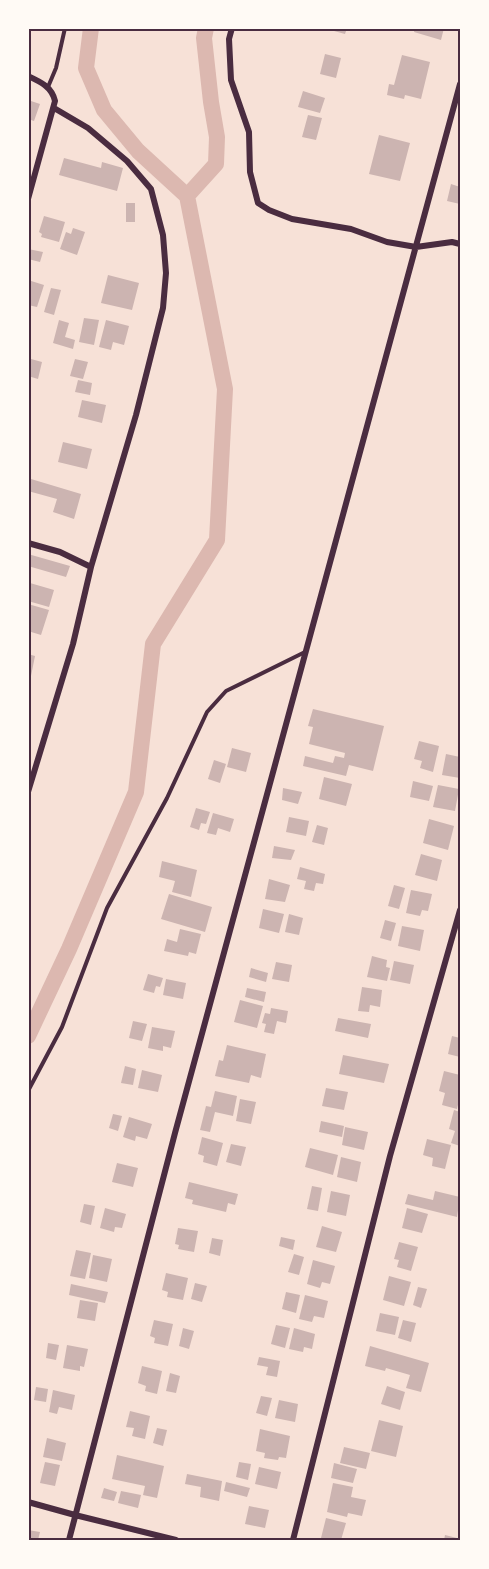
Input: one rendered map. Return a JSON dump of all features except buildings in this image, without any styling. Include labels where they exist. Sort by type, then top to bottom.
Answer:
[{"type":"street","points":[[232,28],[229,39],[231,80],[249,132],[250,171],[258,203],[292,219],[351,229],[387,242],[416,247],[452,242],[460,244]]},
{"type":"street","points":[[28,76],[48,87],[55,101],[28,199]]},
{"type":"street","points":[[69,1540],[175,1133],[460,84]]},
{"type":"street","points":[[28,792],[73,644],[91,567],[136,415],[163,308],[166,273],[163,235],[152,189],[127,161],[88,128],[54,108]]},
{"type":"street","points":[[28,543],[60,552],[91,567]]},
{"type":"street","points":[[293,1540],[390,1156],[460,910]]},
{"type":"street","points":[[28,1502],[176,1540]]},
{"type":"lane","points":[[48,87],[56,68],[65,28]]},
{"type":"lane","points":[[28,1091],[62,1027],[107,909],[167,798],[207,712],[226,691],[305,652]]},
{"type":"waterway","points":[[28,1036],[69,949],[136,792],[153,644],[217,540],[225,389],[187,196],[138,151],[104,110],[86,68],[91,28]]},
{"type":"waterway","points":[[187,196],[216,164],[217,137],[204,38],[206,28]]}]
